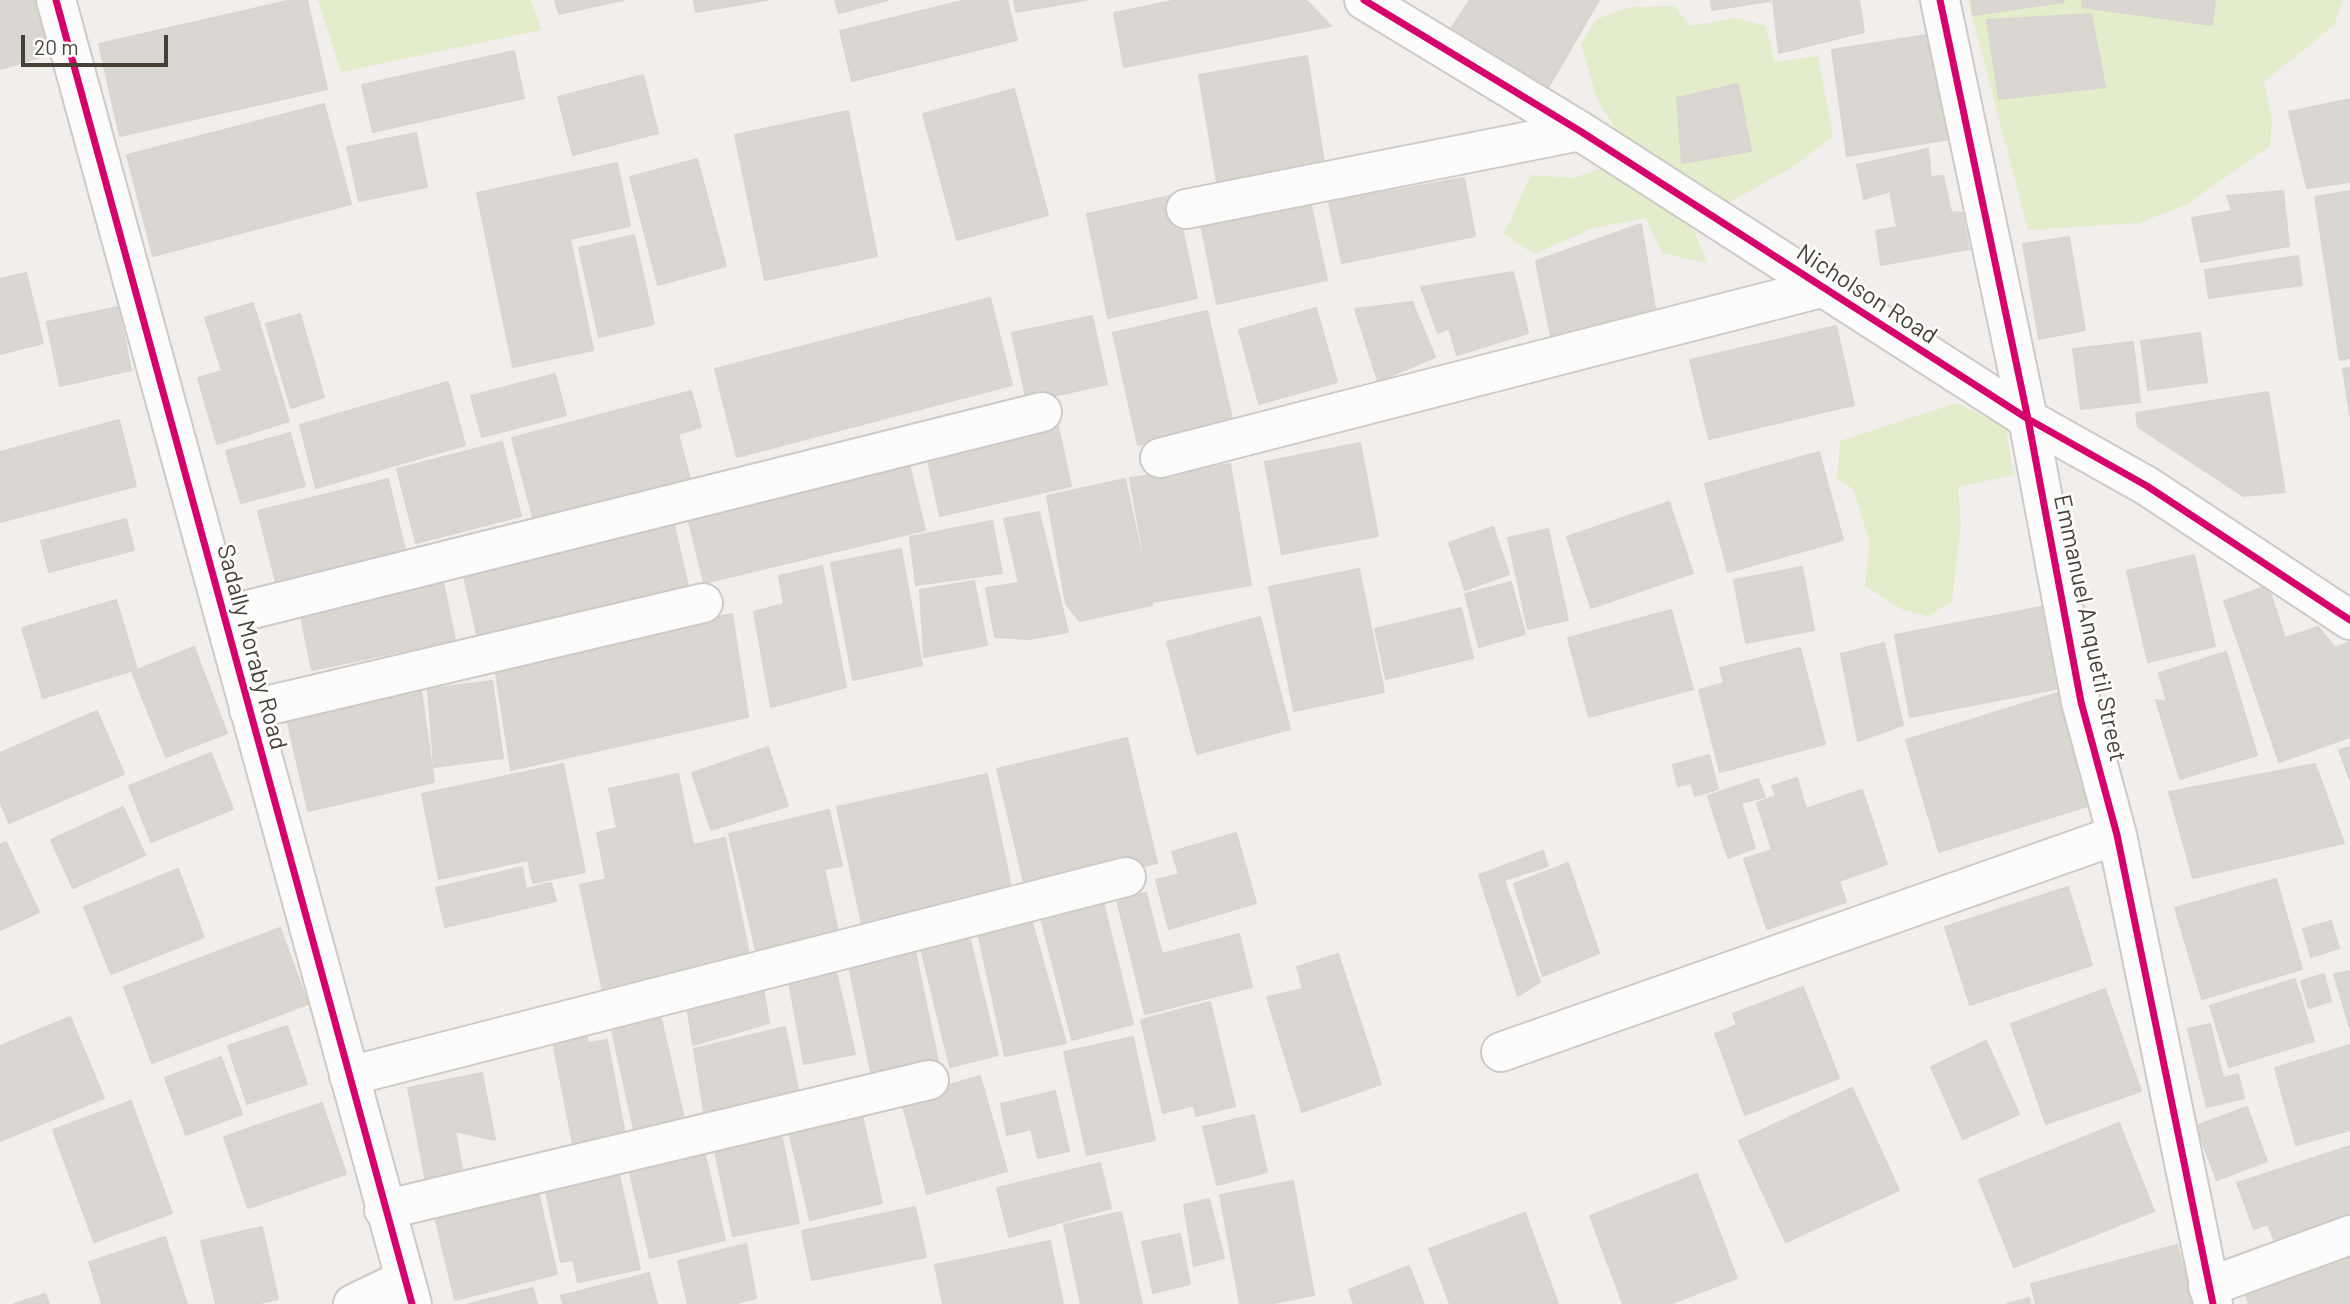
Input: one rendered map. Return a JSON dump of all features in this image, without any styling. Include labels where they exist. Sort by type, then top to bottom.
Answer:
[{"type":"street","name":"Sadally Moraby Road","points":[[56,0],[408,1292]]},
{"type":"street","name":"Nicholson Road","points":[[1363,0],[1580,131],[2028,419],[2147,486],[2350,620]]},
{"type":"street","name":"Emmanuel Anquetil Street","points":[[1940,0],[2028,419],[2081,702],[2117,835],[2211,1295]]},
{"type":"street","points":[[1186,209],[1580,131]]},
{"type":"street","points":[[1160,458],[1821,288]]},
{"type":"street","points":[[223,616],[1042,412]]},
{"type":"street","points":[[249,710],[703,603]]},
{"type":"street","points":[[1501,1052],[2117,835]]},
{"type":"street","points":[[349,1076],[1126,877]]},
{"type":"street","points":[[384,1210],[929,1080]]},
{"type":"street","points":[[2211,1295],[2350,1235]]},
{"type":"street","points":[[353,1304],[408,1292]]},
{"type":"green space","points":[[318,0],[531,0],[541,30],[341,72]]},
{"type":"green space","points":[[1968,0],[2343,0],[2334,25],[2264,82],[2272,120],[2270,146],[2187,204],[2139,223],[2028,230]]},
{"type":"green space","points":[[1674,6],[1690,26],[1736,18],[1766,26],[1775,62],[1818,56],[1833,136],[1793,167],[1730,202],[1686,191],[1629,150],[1597,99],[1581,44],[1597,19],[1631,7]]},
{"type":"green space","points":[[1607,166],[1645,186],[1694,231],[1707,263],[1662,253],[1646,218],[1593,228],[1534,254],[1504,234],[1531,175],[1574,178]]},
{"type":"green space","points":[[1957,403],[2006,427],[2013,475],[1958,487],[1961,524],[1952,601],[1928,616],[1903,610],[1865,586],[1870,542],[1853,489],[1837,478],[1840,441]]},
{"type":"building","points":[[0,0],[38,0],[54,53],[0,69]]},
{"type":"building","points":[[292,0],[307,0],[327,89],[120,136],[99,44]]},
{"type":"building","points":[[555,0],[623,0],[559,14]]},
{"type":"building","points":[[694,0],[767,0],[696,12]]},
{"type":"building","points":[[835,0],[888,0],[839,13]]},
{"type":"building","points":[[966,0],[1007,0],[1017,40],[852,81],[840,31]]},
{"type":"building","points":[[1014,0],[1086,0],[1016,12]]},
{"type":"building","points":[[1177,0],[1306,0],[1331,26],[1124,67],[1114,13]]},
{"type":"building","points":[[1470,0],[1599,0],[1548,88],[1451,29]]},
{"type":"building","points":[[1711,0],[1770,0],[1770,1],[1712,10]]},
{"type":"building","points":[[1859,0],[1864,32],[1779,53],[1773,1]]},
{"type":"building","points":[[1972,0],[2063,0],[2064,2],[1973,15]]},
{"type":"building","points":[[2083,0],[2215,0],[2212,25],[2082,7]]},
{"type":"building","points":[[2091,14],[2105,87],[1999,99],[1987,20]]},
{"type":"building","points":[[1926,35],[1950,139],[1847,156],[1832,50]]},
{"type":"building","points":[[514,51],[524,98],[373,132],[362,85]]},
{"type":"building","points":[[1307,56],[1324,163],[1217,182],[1199,75]]},
{"type":"building","points":[[643,75],[658,133],[573,155],[558,97]]},
{"type":"building","points":[[1738,84],[1751,151],[1682,163],[1677,98]]},
{"type":"building","points":[[1014,89],[1048,215],[957,240],[923,114]]},
{"type":"building","points":[[2350,99],[2350,182],[2307,188],[2289,112]]},
{"type":"building","points":[[324,104],[351,204],[153,256],[127,155]]},
{"type":"building","points":[[848,111],[877,256],[765,280],[735,135]]},
{"type":"building","points":[[416,133],[427,187],[359,201],[347,147]]},
{"type":"building","points":[[1928,149],[1931,177],[1943,176],[1951,212],[1962,213],[1969,249],[1881,265],[1876,231],[1897,227],[1890,191],[1864,199],[1857,165]]},
{"type":"building","points":[[697,159],[726,266],[658,285],[630,177]]},
{"type":"building","points":[[617,163],[630,226],[570,239],[593,350],[513,367],[477,193]]},
{"type":"building","points":[[1464,178],[1475,236],[1342,263],[1329,202]]},
{"type":"building","points":[[2283,191],[2289,246],[2201,262],[2192,218],[2232,211],[2227,196]]},
{"type":"building","points":[[2350,191],[2350,358],[2340,360],[2315,197]]},
{"type":"building","points":[[1308,192],[1327,280],[1217,304],[1199,214]]},
{"type":"building","points":[[1175,195],[1197,298],[1108,318],[1087,214]]},
{"type":"building","points":[[1641,224],[1655,308],[1552,341],[1536,261]]},
{"type":"building","points":[[634,235],[654,324],[599,337],[579,248]]},
{"type":"building","points":[[2069,237],[2085,330],[2039,339],[2023,244]]},
{"type":"building","points":[[2298,256],[2302,285],[2209,298],[2205,270]]},
{"type":"building","points":[[1513,272],[1528,333],[1457,355],[1449,328],[1438,333],[1421,287]]},
{"type":"building","points":[[26,273],[43,343],[0,354],[0,279]]},
{"type":"building","points":[[990,298],[1012,385],[737,457],[715,369]]},
{"type":"building","points":[[1412,302],[1435,357],[1378,381],[1355,309]]},
{"type":"building","points":[[253,303],[289,421],[217,444],[198,378],[222,371],[205,318]]},
{"type":"building","points":[[118,307],[131,370],[60,386],[47,322]]},
{"type":"building","points":[[1316,308],[1337,382],[1259,404],[1239,330]]},
{"type":"building","points":[[1207,311],[1233,423],[1138,445],[1113,333]]},
{"type":"building","points":[[300,314],[324,397],[291,408],[266,324]]},
{"type":"building","points":[[1092,316],[1107,384],[1027,402],[1012,333]]},
{"type":"building","points":[[1836,326],[1854,405],[1709,439],[1690,360]]},
{"type":"building","points":[[2200,333],[2207,382],[2148,390],[2141,341]]},
{"type":"building","points":[[2133,342],[2140,402],[2081,409],[2073,349]]},
{"type":"building","points":[[2350,368],[2350,415],[2343,369]]},
{"type":"building","points":[[555,374],[566,415],[482,437],[471,396]]},
{"type":"building","points":[[448,382],[465,445],[316,488],[300,425]]},
{"type":"building","points":[[691,391],[701,427],[678,434],[690,479],[534,521],[512,438]]},
{"type":"building","points":[[2268,392],[2285,492],[2243,496],[2138,427],[2136,413]]},
{"type":"building","points":[[119,420],[136,486],[0,522],[0,452]]},
{"type":"building","points":[[1057,422],[1071,486],[940,516],[926,451]]},
{"type":"building","points":[[290,433],[305,486],[241,503],[226,451]]},
{"type":"building","points":[[502,442],[521,516],[416,543],[397,469]]},
{"type":"building","points":[[1360,443],[1378,536],[1282,554],[1265,462]]},
{"type":"building","points":[[1819,452],[1843,540],[1728,572],[1705,484]]},
{"type":"building","points":[[908,460],[925,530],[704,583],[687,513]]},
{"type":"building","points":[[1230,464],[1251,585],[1152,602],[1130,478]]},
{"type":"building","points":[[388,479],[406,554],[277,586],[258,511]]},
{"type":"building","points":[[1125,479],[1152,605],[1080,621],[1066,604],[1047,496]]},
{"type":"building","points":[[1669,502],[1693,573],[1591,608],[1567,537]]},
{"type":"building","points":[[1039,512],[1068,632],[1029,639],[995,637],[986,588],[1019,583],[1004,519]]},
{"type":"building","points":[[126,519],[134,550],[49,572],[41,541]]},
{"type":"building","points":[[673,520],[689,591],[478,639],[462,567]]},
{"type":"building","points":[[992,521],[1002,573],[916,585],[910,537]]},
{"type":"building","points":[[1493,527],[1509,574],[1465,590],[1449,543]]},
{"type":"building","points":[[1548,529],[1568,620],[1528,629],[1508,538]]},
{"type":"building","points":[[901,549],[922,665],[853,680],[831,563]]},
{"type":"building","points":[[2194,555],[2215,646],[2148,662],[2127,571]]},
{"type":"building","points":[[822,566],[846,687],[771,707],[754,612],[784,604],[779,576]]},
{"type":"building","points":[[1802,567],[1814,630],[1746,643],[1734,580]]},
{"type":"building","points":[[1359,569],[1384,692],[1294,711],[1269,587]]},
{"type":"building","points":[[441,572],[455,640],[312,670],[298,602]]},
{"type":"building","points":[[974,581],[987,645],[924,657],[920,590]]},
{"type":"building","points":[[1511,582],[1525,634],[1479,647],[1465,594]]},
{"type":"building","points":[[2268,586],[2285,638],[2318,627],[2335,648],[2350,642],[2350,737],[2279,762],[2224,601]]},
{"type":"building","points":[[116,600],[137,669],[43,698],[22,628]]},
{"type":"building","points":[[2041,607],[2056,689],[1910,717],[1895,635]]},
{"type":"building","points":[[1461,608],[1473,658],[1386,679],[1375,629]]},
{"type":"building","points":[[1671,610],[1693,689],[1589,717],[1568,638]]},
{"type":"building","points":[[732,614],[748,717],[511,770],[494,661]]},
{"type":"building","points":[[1260,617],[1290,729],[1197,754],[1167,642]]},
{"type":"building","points":[[1884,643],[1903,725],[1858,741],[1841,654]]},
{"type":"building","points":[[194,647],[227,733],[166,757],[132,672]]},
{"type":"building","points":[[1800,648],[1825,744],[1720,772],[1699,690],[1724,683],[1720,668]]},
{"type":"building","points":[[2226,652],[2257,755],[2180,779],[2156,700],[2167,702],[2159,673]]},
{"type":"building","points":[[492,681],[503,758],[434,767],[428,689]]},
{"type":"building","points":[[420,683],[434,782],[308,811],[285,710]]},
{"type":"building","points":[[2058,693],[2091,805],[1939,852],[1906,740]]},
{"type":"building","points":[[97,711],[124,774],[9,823],[0,801],[0,753]]},
{"type":"building","points":[[1127,738],[1157,863],[1027,895],[997,769]]},
{"type":"building","points":[[768,747],[788,806],[711,830],[692,773]]},
{"type":"building","points":[[2350,747],[2350,780],[2339,750]]},
{"type":"building","points":[[211,753],[233,809],[151,842],[129,786]]},
{"type":"building","points":[[1709,755],[1718,789],[1695,796],[1691,783],[1678,786],[1673,765]]},
{"type":"building","points":[[563,764],[585,872],[533,883],[528,860],[439,879],[422,794]]},
{"type":"building","points":[[2315,764],[2344,843],[2193,878],[2169,792]]},
{"type":"building","points":[[678,774],[693,845],[725,838],[751,963],[604,996],[580,885],[606,879],[597,833],[617,828],[609,789]]},
{"type":"building","points":[[987,774],[1013,896],[863,929],[837,807]]},
{"type":"building","points":[[1797,778],[1806,809],[1862,790],[1887,864],[1839,881],[1846,902],[1767,929],[1744,859],[1772,850],[1757,803],[1776,796],[1772,786]]},
{"type":"building","points":[[1758,779],[1765,797],[1741,803],[1755,848],[1728,858],[1708,796]]},
{"type":"building","points":[[123,807],[145,855],[73,888],[51,840]]},
{"type":"building","points":[[829,810],[842,866],[824,869],[840,940],[758,959],[729,834]]},
{"type":"building","points":[[1236,833],[1256,903],[1169,929],[1156,880],[1179,874],[1172,852]]},
{"type":"building","points":[[6,842],[39,912],[0,930],[0,845]]},
{"type":"building","points":[[1543,851],[1548,866],[1504,880],[1540,982],[1518,996],[1479,875]]},
{"type":"building","points":[[1568,863],[1599,953],[1543,976],[1514,884]]},
{"type":"building","points":[[522,867],[526,889],[551,883],[556,901],[445,927],[436,888]]},
{"type":"building","points":[[178,869],[204,937],[111,974],[84,907]]},
{"type":"building","points":[[2276,879],[2302,969],[2202,999],[2175,908]]},
{"type":"building","points":[[2068,887],[2092,965],[1970,1005],[1945,927]]},
{"type":"building","points":[[1146,893],[1162,954],[1239,934],[1252,987],[1145,1014],[1117,900]]},
{"type":"building","points":[[1102,898],[1133,1024],[1072,1040],[1040,914]]},
{"type":"building","points":[[1031,919],[1066,1043],[1005,1056],[978,932]]},
{"type":"building","points":[[2331,921],[2339,948],[2311,957],[2303,929]]},
{"type":"building","points":[[280,928],[308,1004],[152,1063],[124,987]]},
{"type":"building","points":[[968,932],[998,1055],[950,1067],[920,944]]},
{"type":"building","points":[[915,951],[939,1066],[873,1081],[849,966]]},
{"type":"building","points":[[1338,954],[1381,1084],[1302,1112],[1267,997],[1303,989],[1297,967]]},
{"type":"building","points":[[834,963],[855,1054],[804,1064],[788,976]]},
{"type":"building","points":[[2350,971],[2350,1028],[2334,974]]},
{"type":"building","points":[[2324,974],[2331,1001],[2309,1008],[2301,981]]},
{"type":"building","points":[[2295,979],[2314,1041],[2229,1067],[2210,1006]]},
{"type":"building","points":[[1803,987],[1839,1078],[1745,1115],[1715,1034],[1737,1025],[1733,1014]]},
{"type":"building","points":[[763,988],[769,1023],[693,1045],[688,1012]]},
{"type":"building","points":[[2105,989],[2141,1091],[2046,1124],[2011,1024]]},
{"type":"building","points":[[1210,1002],[1235,1106],[1196,1116],[1194,1105],[1163,1113],[1141,1020]]},
{"type":"building","points":[[70,1017],[104,1098],[0,1141],[0,1046]]},
{"type":"building","points":[[661,1019],[685,1123],[635,1134],[612,1030]]},
{"type":"building","points":[[2210,1024],[2223,1078],[2238,1074],[2244,1098],[2207,1107],[2188,1029]]},
{"type":"building","points":[[287,1026],[307,1084],[247,1104],[228,1046]]},
{"type":"building","points":[[785,1027],[799,1094],[705,1118],[694,1049]]},
{"type":"building","points":[[586,1031],[588,1043],[607,1040],[625,1135],[573,1144],[552,1037]]},
{"type":"building","points":[[1133,1037],[1155,1140],[1087,1155],[1064,1052]]},
{"type":"building","points":[[1986,1041],[2019,1114],[1963,1139],[1931,1067]]},
{"type":"building","points":[[2350,1045],[2350,1130],[2296,1145],[2275,1068]]},
{"type":"building","points":[[221,1057],[242,1114],[186,1135],[165,1078]]},
{"type":"building","points":[[482,1073],[495,1140],[455,1131],[464,1180],[427,1187],[408,1088]]},
{"type":"building","points":[[980,1076],[1007,1171],[927,1194],[901,1099]]},
{"type":"building","points":[[1852,1088],[1899,1190],[1786,1242],[1739,1141]]},
{"type":"building","points":[[1055,1091],[1069,1151],[1038,1158],[1031,1129],[1007,1135],[1001,1104]]},
{"type":"building","points":[[131,1101],[172,1213],[94,1242],[53,1130]]},
{"type":"building","points":[[859,1102],[882,1203],[810,1220],[786,1119]]},
{"type":"building","points":[[322,1103],[346,1174],[248,1208],[224,1137]]},
{"type":"building","points":[[2247,1107],[2267,1161],[2217,1180],[2196,1126]]},
{"type":"building","points":[[1254,1115],[1267,1172],[1217,1185],[1203,1127]]},
{"type":"building","points":[[779,1123],[799,1223],[733,1236],[712,1137]]},
{"type":"building","points":[[2119,1123],[2154,1211],[2014,1267],[1979,1180]]},
{"type":"building","points":[[701,1138],[725,1240],[650,1258],[626,1156]]},
{"type":"building","points":[[2350,1146],[2350,1226],[2279,1252],[2268,1224],[2254,1229],[2237,1183]]},
{"type":"building","points":[[616,1161],[640,1269],[578,1282],[573,1260],[561,1262],[543,1177]]},
{"type":"building","points":[[1100,1163],[1111,1208],[1009,1237],[997,1188]]},
{"type":"building","points":[[1697,1174],[1737,1278],[1670,1304],[1623,1304],[1590,1216]]},
{"type":"building","points":[[535,1179],[557,1274],[455,1300],[432,1204]]},
{"type":"building","points":[[1293,1181],[1314,1295],[1269,1304],[1240,1304],[1220,1195]]},
{"type":"building","points":[[1209,1199],[1224,1258],[1194,1266],[1184,1205]]},
{"type":"building","points":[[915,1207],[926,1257],[812,1280],[802,1231]]},
{"type":"building","points":[[1121,1212],[1142,1304],[1081,1304],[1064,1225]]},
{"type":"building","points":[[1525,1213],[1558,1304],[1450,1304],[1429,1249]]},
{"type":"building","points":[[262,1227],[278,1299],[256,1304],[216,1304],[201,1241]]},
{"type":"building","points":[[1180,1234],[1190,1284],[1153,1293],[1142,1242]]},
{"type":"building","points":[[165,1237],[187,1304],[102,1304],[89,1262]]},
{"type":"building","points":[[1050,1241],[1063,1304],[943,1304],[935,1265]]},
{"type":"building","points":[[746,1244],[756,1298],[734,1304],[688,1304],[678,1261]]},
{"type":"building","points":[[2177,1245],[2193,1304],[2036,1304],[2031,1284]]},
{"type":"building","points":[[2350,1249],[2350,1304],[2249,1304],[2244,1288]]},
{"type":"building","points":[[1409,1266],[1424,1304],[1354,1304],[1349,1290]]},
{"type":"building","points":[[649,1273],[657,1304],[563,1304],[561,1296]]},
{"type":"building","points":[[533,1288],[537,1304],[469,1304]]},
{"type":"building","points":[[45,1294],[49,1304],[14,1304]]},
{"type":"building","points":[[2029,1298],[2030,1304],[2007,1304]]},
{"type":"cycle path","points":[[56,0],[412,1304]]},
{"type":"cycle path","points":[[1364,0],[1580,131],[2028,419],[2147,486],[2350,620]]},
{"type":"cycle path","points":[[1940,0],[2028,419],[2081,702],[2117,835],[2213,1304]]}]
